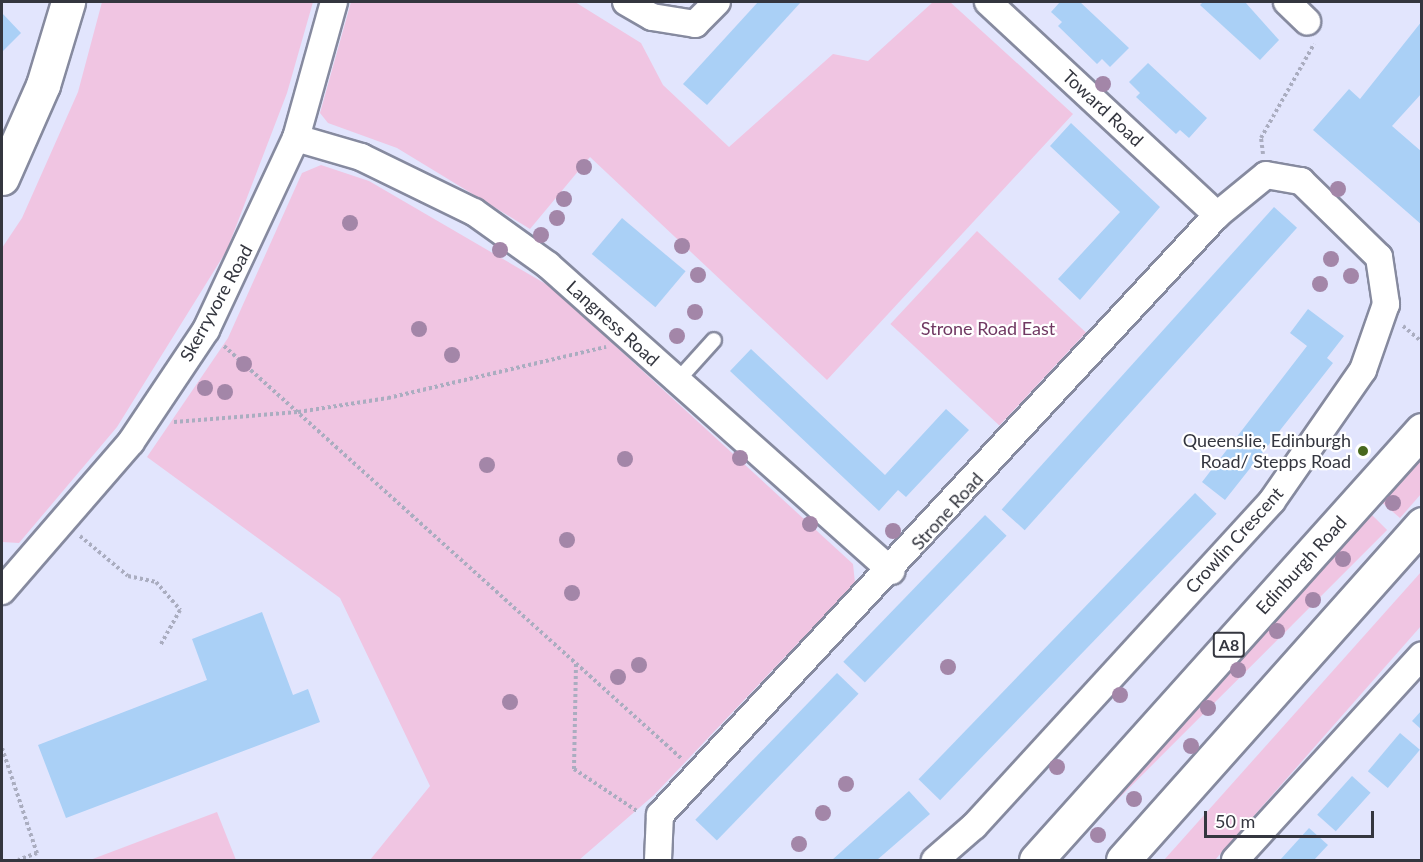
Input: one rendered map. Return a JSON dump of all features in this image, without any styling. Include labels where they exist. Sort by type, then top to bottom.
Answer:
[{"type":"main road","points":[[2,178],[44,85],[68,2]]},
{"type":"main road","name":"Edinburgh Road","points":[[1036,861],[1422,430]]},
{"type":"main road","points":[[1123,861],[1422,524]]},
{"type":"street","name":"Skerryvore Road","points":[[3,588],[66,524],[146,419],[206,330],[296,138],[334,2]]},
{"type":"street","points":[[626,2],[652,17],[695,24],[717,2]]},
{"type":"street","name":"Toward Road","points":[[988,2],[1217,215]]},
{"type":"street","points":[[1287,2],[1307,21]]},
{"type":"street","name":"Langness Road","points":[[296,138],[361,157],[474,212],[548,265],[892,570]]},
{"type":"street","name":"Strone Road","points":[[658,861],[660,815],[892,570],[1217,215],[1266,176]]},
{"type":"street","name":"Crowlin Crescent","points":[[935,861],[974,826],[1272,501],[1364,370],[1386,304],[1379,257],[1301,181],[1266,176]]},
{"type":"street","points":[[1235,861],[1422,655]]},
{"type":"lane","points":[[677,381],[714,340]]},
{"type":"path","points":[[1266,176],[1261,138],[1320,33],[1307,21]]},
{"type":"path","points":[[206,330],[699,774]]},
{"type":"path","points":[[146,419],[298,412],[388,398],[632,340]]},
{"type":"path","points":[[66,524],[128,576],[156,582],[180,610],[160,646]]},
{"type":"path","points":[[576,663],[574,769],[659,826]]},
{"type":"path","points":[[2,748],[37,854],[18,861]]},
{"type":"green space","points":[[102,2],[313,2],[287,93],[227,250],[117,427],[19,543],[2,542],[2,248],[22,218],[78,92]]},
{"type":"green space","points":[[351,2],[575,2],[641,43],[663,85],[729,147],[833,54],[868,61],[933,2],[950,2],[1073,114],[827,380],[590,157],[530,229],[397,148],[328,123],[320,113]]},
{"type":"green space","points":[[321,165],[369,181],[551,287],[853,564],[855,583],[654,795],[579,860],[370,860],[430,786],[340,598],[147,457],[228,338],[302,173]]},
{"type":"green space","name":"Strone Road East","points":[[977,231],[1086,333],[999,425],[890,324]]},
{"type":"green space","points":[[1421,449],[1421,494],[1400,518],[1378,499]]},
{"type":"green space","points":[[1368,511],[1387,530],[1057,860],[1038,841]]},
{"type":"green space","points":[[1421,572],[1421,626],[1215,860],[1164,860]]},
{"type":"green space","points":[[217,812],[236,860],[90,860]]},
{"type":"building","points":[[758,2],[801,2],[707,105],[683,84]]},
{"type":"building","points":[[1060,2],[1080,2],[1129,48],[1110,67],[1102,59],[1097,64],[1058,26],[1062,22],[1051,12]]},
{"type":"building","points":[[1203,2],[1245,2],[1279,40],[1260,60],[1200,5]]},
{"type":"building","points":[[2,13],[21,33],[2,52]]},
{"type":"building","points":[[1422,21],[1422,93],[1392,126],[1422,152],[1422,225],[1313,130],[1349,89],[1360,99]]},
{"type":"building","points":[[1148,63],[1207,118],[1189,138],[1180,130],[1176,134],[1136,97],[1140,93],[1129,82]]},
{"type":"building","points":[[1071,123],[1160,207],[1080,300],[1058,279],[1120,212],[1050,146]]},
{"type":"building","points":[[1274,207],[1297,228],[1025,530],[1002,509]]},
{"type":"building","points":[[622,218],[686,271],[655,307],[592,254]]},
{"type":"building","points":[[1308,309],[1344,336],[1327,358],[1333,363],[1225,500],[1202,482],[1307,346],[1290,333]]},
{"type":"building","points":[[751,349],[885,475],[946,409],[969,430],[906,497],[898,490],[879,511],[730,371]]},
{"type":"building","points":[[1195,493],[1217,514],[940,800],[919,779]]},
{"type":"building","points":[[985,515],[1007,536],[865,683],[843,662]]},
{"type":"building","points":[[262,612],[293,695],[308,689],[320,722],[66,818],[38,745],[207,680],[192,639]]},
{"type":"building","points":[[837,673],[859,694],[717,841],[695,820]]},
{"type":"building","points":[[1422,710],[1422,730],[1412,721]]},
{"type":"building","points":[[1400,733],[1420,750],[1388,788],[1368,771]]},
{"type":"building","points":[[1352,776],[1371,793],[1336,831],[1317,815]]},
{"type":"building","points":[[909,791],[930,814],[877,860],[832,860]]},
{"type":"building","points":[[1309,828],[1328,845],[1314,860],[1280,860]]},
{"type":"place","name":"Queenslie, Edinburgh Road/ Stepps Road","points":[[1363,451]]}]
